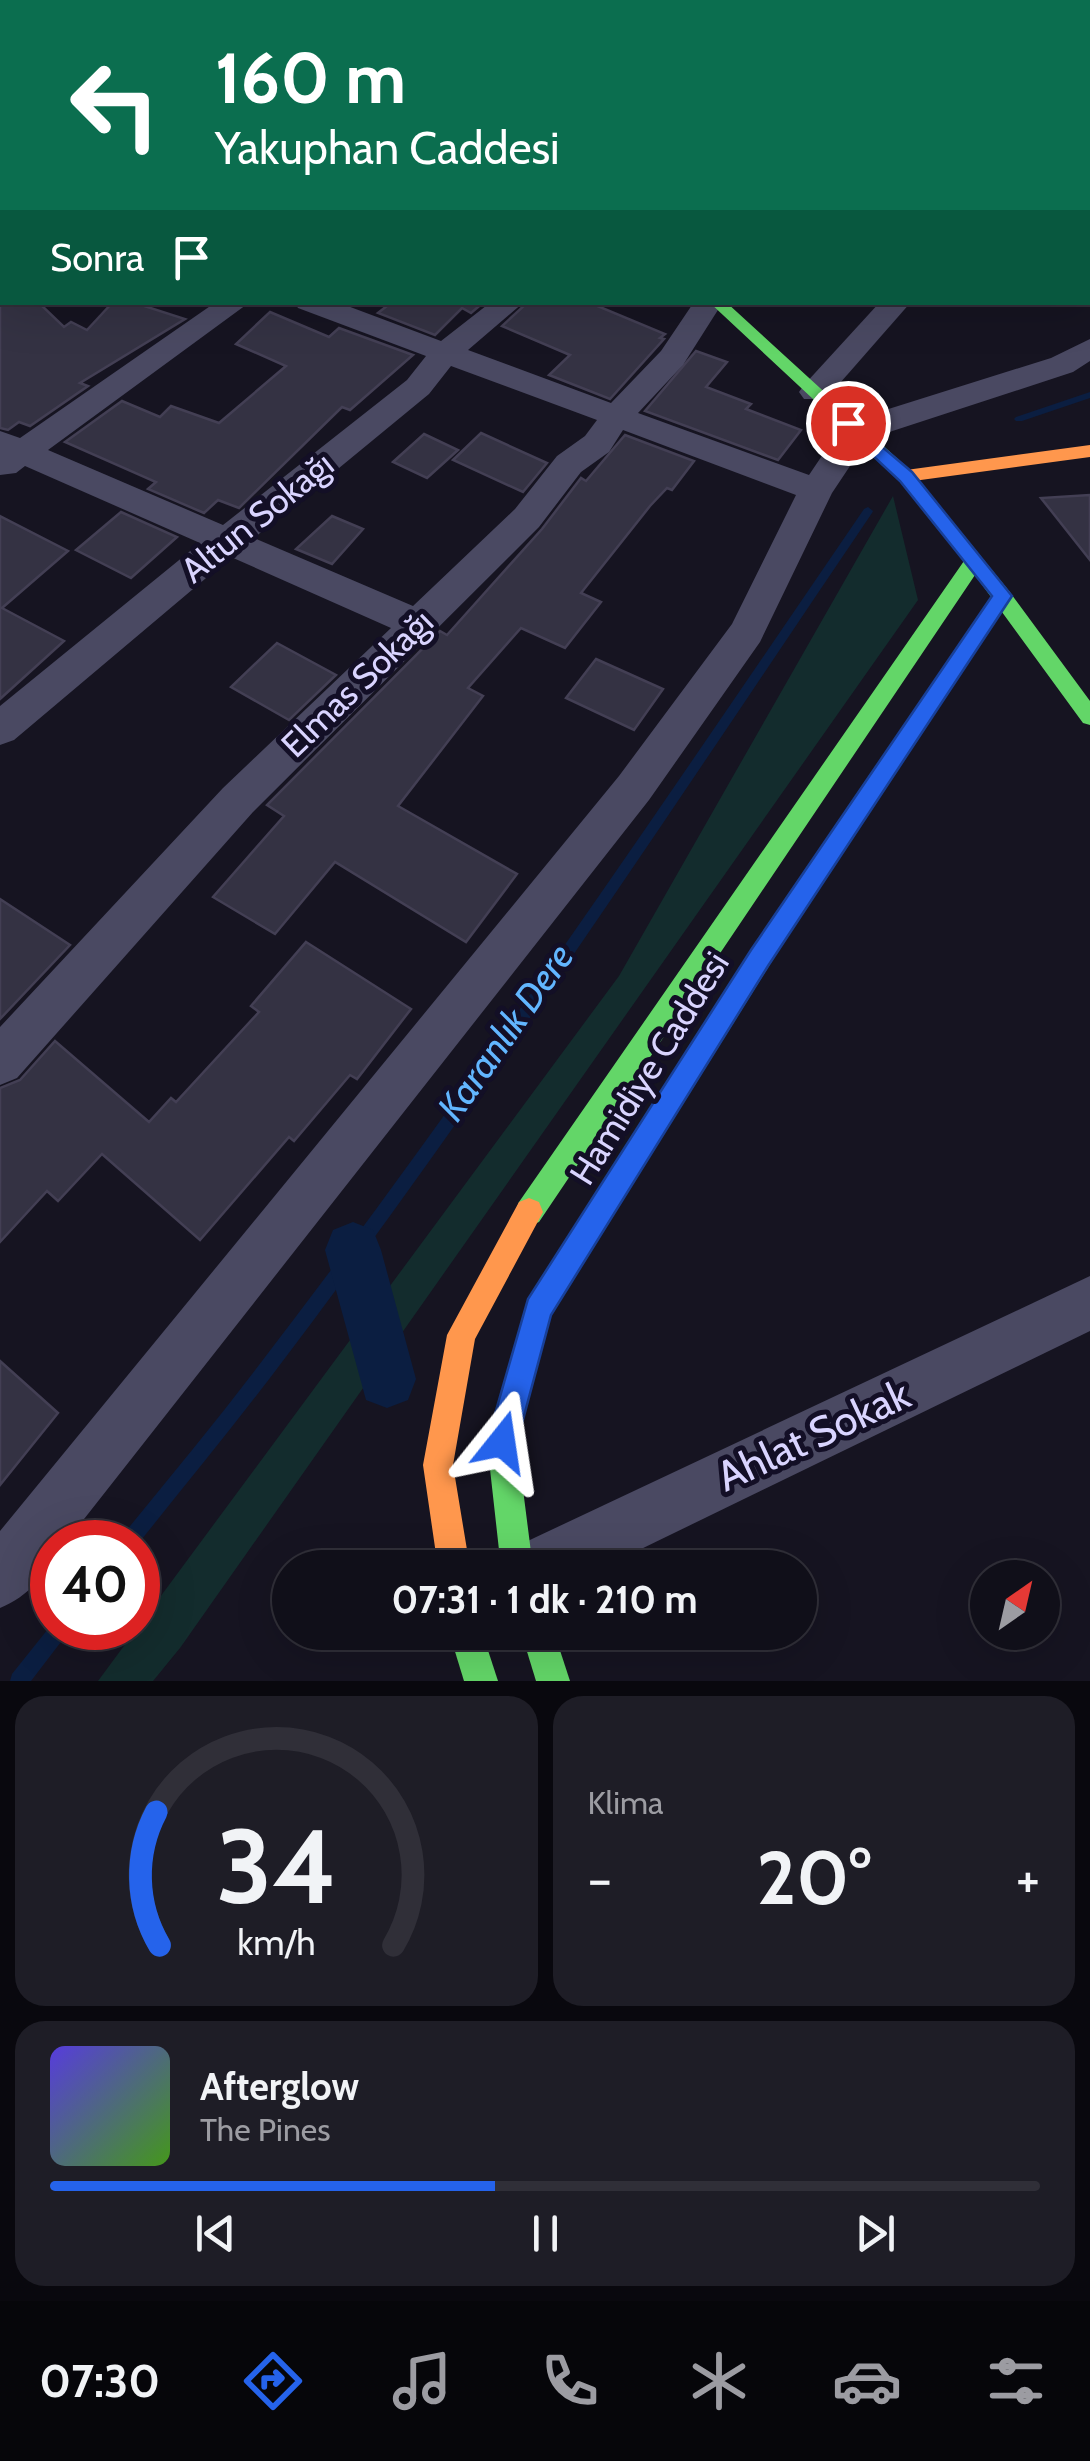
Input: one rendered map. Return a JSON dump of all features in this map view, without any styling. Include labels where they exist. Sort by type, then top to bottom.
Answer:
[{"type":"street","points":[[7,454],[231,305]]},
{"type":"street","points":[[316,305],[816,490]]},
{"type":"street","name":"Altun Sokağı","points":[[0,729],[418,387],[445,353],[506,305]]},
{"type":"street","name":"Elmas Sokağı","points":[[0,1062],[238,800],[527,518],[569,464],[597,444],[615,418],[672,358],[707,305]]},
{"type":"street","points":[[719,305],[906,476],[1002,596],[1090,717]]},
{"type":"street","points":[[815,392],[893,305]]},
{"type":"street","points":[[0,1578],[634,788],[747,632],[816,490],[856,431],[1062,365],[1090,348]]},
{"type":"street","points":[[906,476],[1090,451]]},
{"type":"street","points":[[7,454],[229,539],[418,624]]},
{"type":"street","points":[[451,1550],[438,1466],[461,1335],[520,1226],[974,561]]},
{"type":"street","name":"Hamidiye Caddesi","points":[[515,1550],[502,1442],[538,1309],[760,958],[1002,596]]},
{"type":"street","name":"Ahlat Sokak","points":[[574,1550],[1090,1303]]},
{"type":"street","points":[[472,1650],[481,1681]]},
{"type":"street","points":[[543,1650],[552,1681]]},
{"type":"green space","points":[[893,496],[918,600],[180,1648],[153,1681],[98,1681],[121,1650],[160,1650],[160,1597],[619,976]]},
{"type":"building","points":[[0,305],[41,305],[64,327],[71,322],[87,330],[110,305],[141,305],[185,319],[80,383],[88,386],[30,426],[19,422],[8,430],[0,428]]},
{"type":"building","points":[[388,305],[480,305],[471,313],[462,308],[435,335],[378,313]]},
{"type":"building","points":[[525,305],[595,305],[665,334],[610,399],[549,375],[570,355],[502,326]]},
{"type":"building","points":[[270,312],[329,337],[339,328],[413,355],[350,410],[342,407],[239,508],[218,500],[204,513],[148,489],[156,482],[65,442],[122,401],[160,417],[171,406],[219,423],[286,366],[236,344]]},
{"type":"building","points":[[696,351],[727,362],[706,387],[751,404],[746,409],[801,430],[778,460],[645,411]]},
{"type":"building","points":[[481,433],[547,463],[523,492],[453,460]]},
{"type":"building","points":[[424,434],[458,450],[427,478],[393,462]]},
{"type":"building","points":[[625,435],[694,461],[672,490],[667,488],[650,506],[581,593],[601,602],[565,648],[521,628],[468,688],[483,696],[398,806],[517,874],[466,942],[335,862],[275,934],[213,897],[284,816],[267,805],[440,631],[447,635],[542,529],[581,478],[586,481]]},
{"type":"building","points":[[1090,495],[1090,560],[1041,498]]},
{"type":"building","points":[[121,512],[177,537],[131,578],[76,550]]},
{"type":"building","points":[[0,516],[68,551],[2,608],[64,641],[0,699]]},
{"type":"building","points":[[332,516],[363,529],[332,564],[296,549]]},
{"type":"building","points":[[277,643],[336,675],[289,720],[231,687]]},
{"type":"building","points":[[596,659],[663,689],[634,730],[566,698]]},
{"type":"building","points":[[0,899],[70,945],[0,1019]]},
{"type":"building","points":[[306,942],[411,1009],[357,1079],[350,1075],[294,1141],[289,1137],[200,1240],[102,1154],[58,1201],[47,1191],[0,1242],[0,1088],[20,1080],[55,1041],[149,1122],[171,1098],[176,1102],[259,1012],[251,1006]]},
{"type":"building","points":[[0,1361],[58,1413],[0,1485]]},
{"type":"waterway","name":"Karanlık Dere","points":[[1019,419],[1090,395]]},
{"type":"waterway","name":"Karanlık Dere","points":[[146,1520],[359,1245],[580,932],[868,511]]},
{"type":"waterway","points":[[353,1250],[387,1379]]},
{"type":"waterway","name":"Karanlık Dere","points":[[19,1681],[44,1650]]},
{"type":"traffic: fast","points":[[719,305],[906,476],[1002,596],[1090,717]]},
{"type":"traffic: fast","points":[[529,1212],[974,561]]},
{"type":"traffic: fast","points":[[515,1550],[502,1442],[538,1309],[789,914]]},
{"type":"traffic: fast","points":[[471,1650],[481,1681]]},
{"type":"traffic: fast","points":[[543,1650],[553,1681]]},
{"type":"traffic: slow","points":[[906,476],[1090,451]]},
{"type":"traffic: slow","points":[[789,914],[1002,596]]},
{"type":"traffic: slow","points":[[451,1550],[438,1465],[461,1335],[529,1212]]},
{"type":"route","points":[[502,1442],[538,1309],[760,958],[1002,596],[906,476],[848,423]]}]
